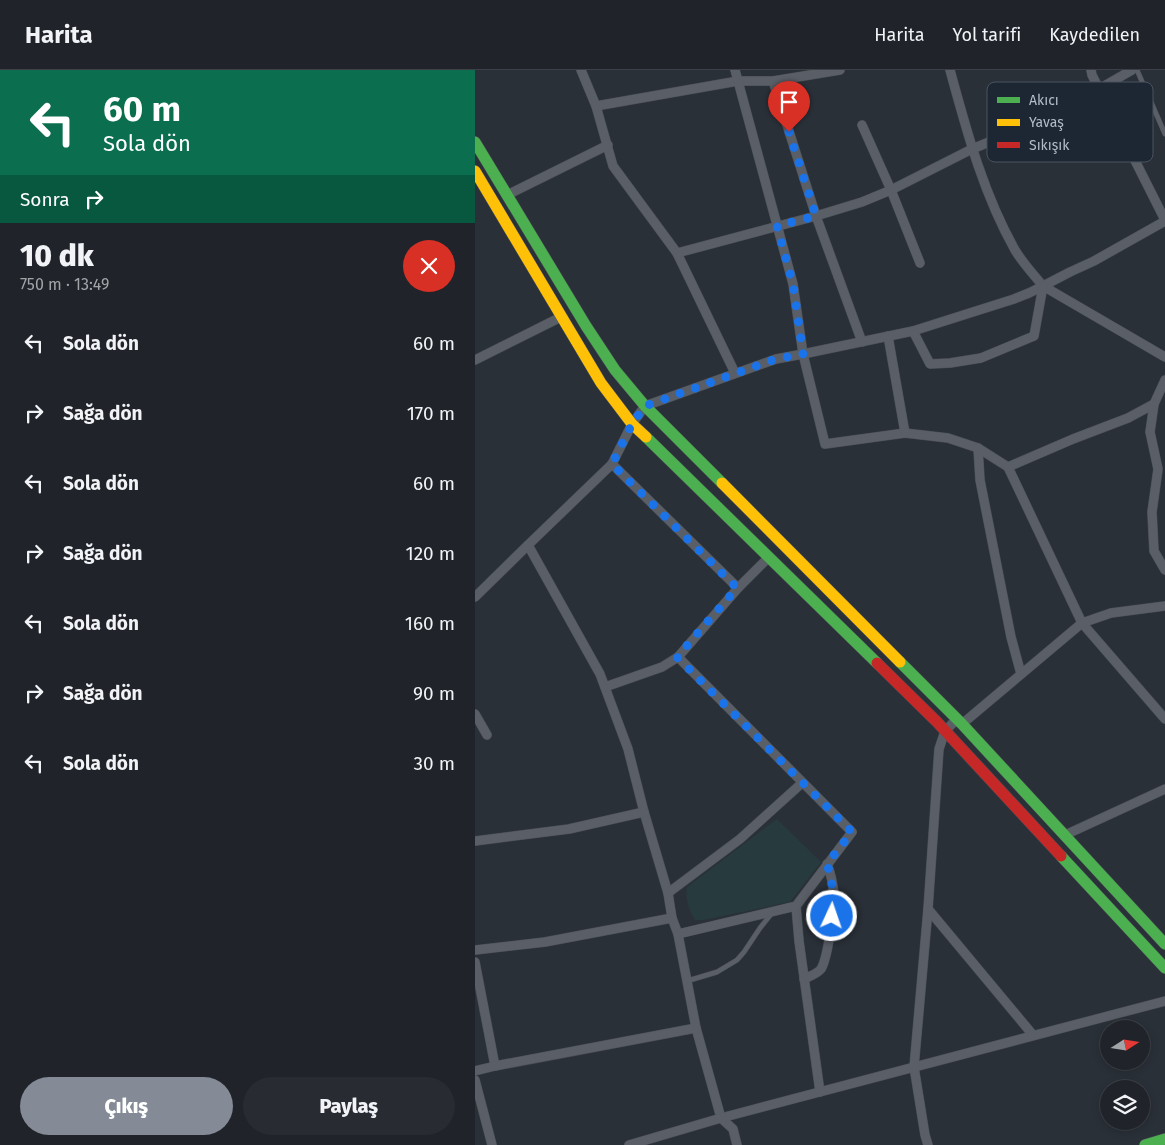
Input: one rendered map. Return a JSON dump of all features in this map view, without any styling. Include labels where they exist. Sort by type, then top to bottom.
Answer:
[{"type":"main road","points":[[475,142],[615,370],[645,406],[959,722],[1165,944]]},
{"type":"main road","points":[[475,171],[479,187],[601,383],[632,424],[769,556],[945,731],[1165,968]]},
{"type":"main road","points":[[1145,1145],[1165,1140]]},
{"type":"street","points":[[581,70],[596,106],[613,166],[677,253],[735,373]]},
{"type":"street","points":[[735,70],[793,284],[803,354],[825,444],[905,434],[948,438],[978,448],[1008,467],[1082,623],[1165,719]]},
{"type":"street","points":[[596,106],[738,81],[773,81],[839,70]]},
{"type":"street","points":[[949,70],[971,149],[993,207],[1016,251],[1043,286],[1165,357]]},
{"type":"street","points":[[1091,70],[1096,82]]},
{"type":"street","points":[[1111,82],[1132,70]]},
{"type":"street","points":[[773,81],[816,216],[862,342]]},
{"type":"street","points":[[862,124],[920,263]]},
{"type":"street","points":[[677,253],[862,202],[891,190],[987,143]]},
{"type":"street","points":[[507,195],[608,145]]},
{"type":"street","points":[[475,597],[612,464],[632,424],[645,406],[776,359],[913,331],[1014,299],[1094,261],[1165,220],[1136,162]]},
{"type":"street","points":[[913,331],[930,364],[981,358],[1034,336],[1043,286]]},
{"type":"street","points":[[475,360],[561,317]]},
{"type":"street","points":[[889,336],[905,434]]},
{"type":"street","points":[[1165,380],[1154,404],[1150,432],[1158,469],[1152,512],[1154,551],[1165,570]]},
{"type":"street","points":[[1008,467],[1128,418],[1154,404]]},
{"type":"street","points":[[978,448],[980,480],[1011,637],[1021,674]]},
{"type":"street","points":[[612,464],[737,588]]},
{"type":"street","points":[[527,545],[600,674],[628,749],[668,893],[697,1028],[721,1118],[733,1130],[737,1145]]},
{"type":"street","points":[[605,687],[662,667],[677,657],[737,588],[769,556]]},
{"type":"street","points":[[928,1145],[914,1067],[928,909],[939,749],[945,731],[1021,674],[1082,623],[1111,613],[1165,606]]},
{"type":"street","points":[[677,657],[852,832],[796,906],[678,934]]},
{"type":"street","points":[[475,714],[487,735]]},
{"type":"street","points":[[668,893],[740,839],[803,783]]},
{"type":"street","points":[[1065,835],[1165,789]]},
{"type":"street","points":[[475,841],[569,829],[644,812]]},
{"type":"street","points":[[804,979],[815,974],[821,968],[826,957],[834,894],[827,864]]},
{"type":"street","points":[[796,906],[799,941],[820,1092]]},
{"type":"street","points":[[928,909],[1033,1036]]},
{"type":"street","points":[[475,950],[545,942],[673,918]]},
{"type":"street","points":[[475,962],[495,1066]]},
{"type":"street","points":[[629,1145],[721,1118],[1165,1001]]},
{"type":"street","points":[[475,1071],[697,1028]]},
{"type":"street","points":[[475,1080],[493,1145]]},
{"type":"lane","points":[[1137,70],[1142,82]]},
{"type":"lane","points":[[1153,107],[1165,134]]},
{"type":"lane","points":[[687,981],[717,972],[737,960],[773,911]]},
{"type":"green space","points":[[777,819],[821,862],[790,902],[695,920],[688,904],[687,887]]},
{"type":"traffic: fast","points":[[475,142],[586,326],[615,370],[645,406],[722,483]]},
{"type":"traffic: fast","points":[[646,437],[877,663]]},
{"type":"traffic: fast","points":[[900,662],[962,724],[1165,944]]},
{"type":"traffic: fast","points":[[1061,856],[1165,968]]},
{"type":"traffic: fast","points":[[1145,1145],[1165,1139]]},
{"type":"traffic: slow","points":[[475,171],[601,383],[632,424],[646,437]]},
{"type":"traffic: slow","points":[[722,483],[900,662]]},
{"type":"traffic: jam","points":[[877,663],[937,722],[1061,856]]},
{"type":"route","points":[[789,132],[816,216],[777,226],[793,284],[803,354],[776,359],[645,406],[632,424],[612,464],[737,588],[677,657],[852,832],[827,864],[834,894],[832,916]]}]
